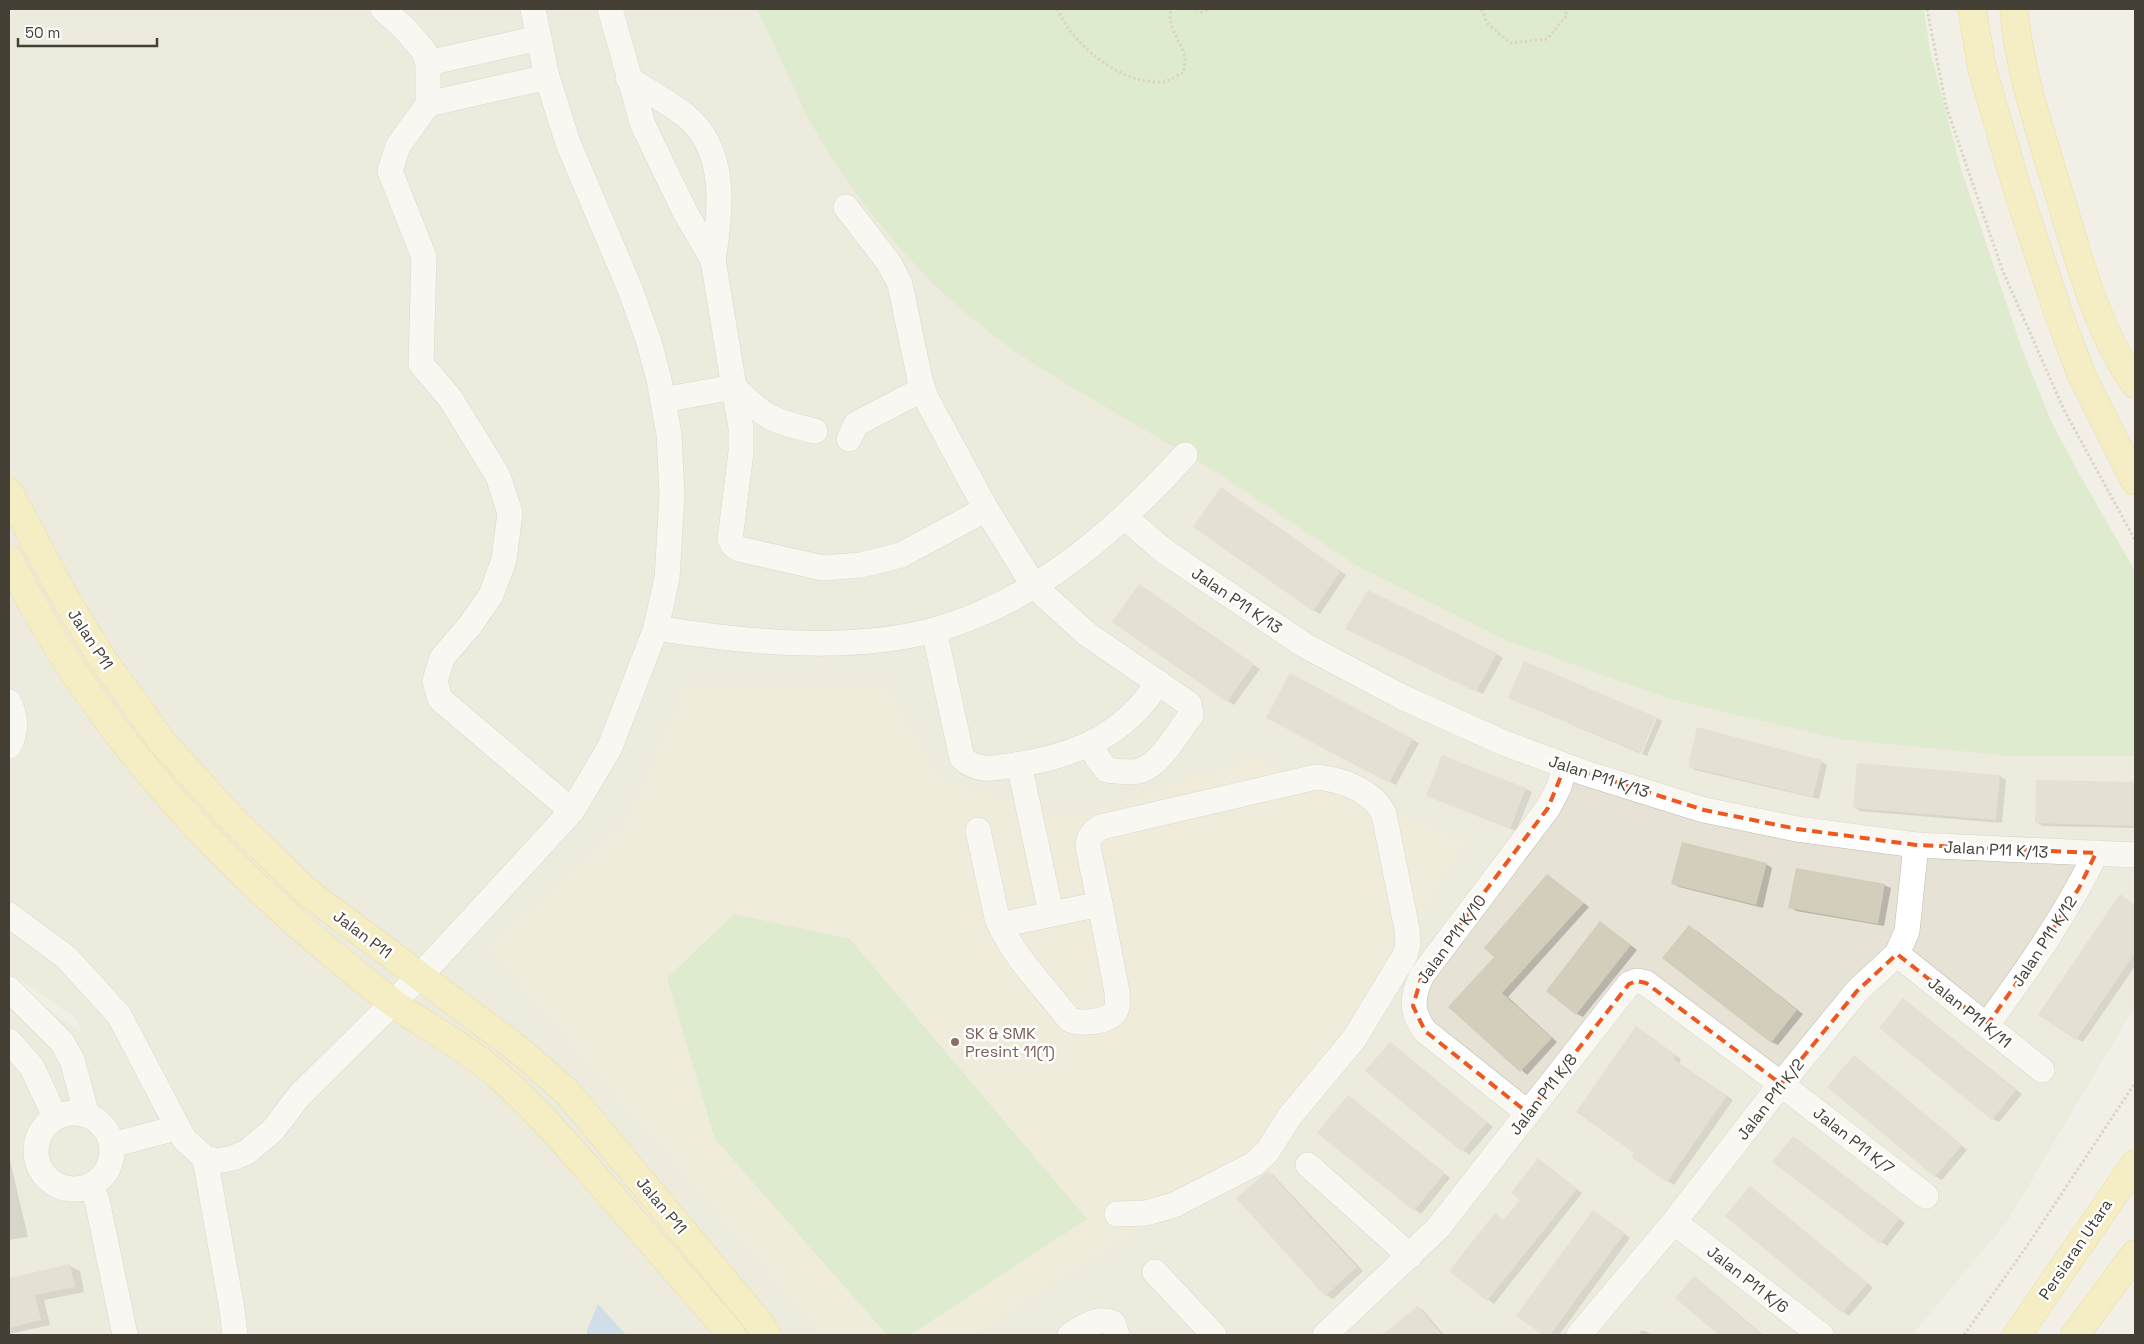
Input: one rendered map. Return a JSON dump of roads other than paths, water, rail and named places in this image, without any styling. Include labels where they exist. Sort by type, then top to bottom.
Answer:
[{"type":"main road","points":[[1972,9],[1982,68],[2018,192],[2060,318],[2082,376],[2135,481]]},
{"type":"main road","points":[[2014,9],[2018,50],[2027,88],[2086,282],[2126,371],[2135,384]]},
{"type":"main road","name":"Jalan P11","points":[[9,492],[62,593],[91,641],[163,743],[232,819],[307,892],[519,1050],[567,1092],[757,1320],[767,1335]]},
{"type":"main road","name":"Jalan P11","points":[[9,558],[32,607],[132,753],[206,834],[284,912],[393,1002],[497,1074],[552,1127],[732,1335]]},
{"type":"main road","points":[[2111,1195],[2135,1150]]},
{"type":"main road","name":"Persiaran Utara","points":[[2017,1335],[2111,1195],[2135,1164]]},
{"type":"main road","points":[[2075,1335],[2135,1254]]},
{"type":"street","points":[[383,9],[405,29],[424,51],[428,63],[428,104],[398,146],[390,171],[424,257],[421,364],[450,398],[498,476],[510,513],[504,560],[491,595],[471,624],[442,658],[435,681],[440,699],[572,811]]},
{"type":"street","points":[[9,915],[66,957],[119,1015],[176,1128],[184,1138],[205,1158],[217,1160],[233,1158],[248,1152],[278,1125],[299,1096],[420,976],[572,811],[610,747],[656,628],[667,578],[672,495],[669,434],[649,342],[630,289],[568,143],[547,77],[533,9]]},
{"type":"street","points":[[610,9],[628,78],[643,125],[685,212],[713,260]]},
{"type":"street","points":[[428,63],[539,38]]},
{"type":"street","points":[[428,104],[547,77]]},
{"type":"street","points":[[628,78],[686,116],[704,135],[718,180],[718,231],[713,260],[741,428],[741,452],[730,539],[733,545],[739,549],[823,568],[861,564],[901,555],[986,510]]},
{"type":"street","points":[[846,207],[890,264],[900,284],[923,389],[986,510],[1034,586],[1087,634],[1189,704],[1191,709],[1190,714],[1162,754],[1142,770],[1124,772],[1107,770],[1098,759],[1091,744]]},
{"type":"street","points":[[663,400],[734,387]]},
{"type":"street","points":[[734,387],[757,410],[784,424],[815,431]]},
{"type":"street","points":[[849,439],[856,424],[923,389]]},
{"type":"street","points":[[656,628],[724,639],[814,644],[879,639],[934,630],[980,613],[1034,586],[1071,562],[1125,517],[1185,455]]},
{"type":"street","name":"Jalan P11 K/13","points":[[1125,517],[1164,550],[1304,645],[1404,698],[1504,743],[1565,766],[1704,810],[1797,829],[1916,845],[2135,855]]},
{"type":"street","points":[[934,630],[962,758],[970,766],[982,770],[1052,759],[1091,744],[1128,720],[1147,701],[1158,682]]},
{"type":"street","points":[[9,702],[15,716],[14,737],[9,746]]},
{"type":"street","points":[[1018,764],[1050,913]]},
{"type":"street","name":"Jalan P11 K/10","points":[[1528,1113],[1425,1031],[1417,1020],[1413,1006],[1415,990],[1422,975],[1548,808],[1559,787],[1565,766]]},
{"type":"street","points":[[978,830],[1000,925],[1012,947],[1069,1019],[1076,1023],[1086,1023],[1111,1016],[1116,1011],[1118,1004],[1088,847],[1088,839],[1092,833],[1101,827],[1316,778],[1340,782],[1372,797],[1379,803],[1384,814],[1407,930],[1408,944],[1405,955],[1354,1039],[1290,1116],[1267,1152],[1254,1164],[1231,1178],[1174,1205],[1146,1213],[1117,1214]]},
{"type":"street","name":"Jalan P11 K/2","points":[[1579,1335],[1674,1222],[1857,991],[1897,954],[1907,931],[1916,845]]},
{"type":"street","name":"Jalan P11 K/12","points":[[1987,1025],[2033,960],[2079,888],[2096,853]]},
{"type":"street","points":[[1000,925],[1100,904]]},
{"type":"street","name":"Jalan P11 K/11","points":[[1897,954],[2042,1070]]},
{"type":"street","name":"Jalan P11 K/8","points":[[1325,1335],[1438,1228],[1629,984],[1637,981],[1646,982],[1782,1084]]},
{"type":"street","points":[[9,989],[62,1042],[72,1060],[87,1114]]},
{"type":"street","points":[[9,1041],[32,1067],[54,1117]]},
{"type":"street","points":[[32,1067],[62,1042]]},
{"type":"street","name":"Jalan P11 K/7","points":[[1782,1084],[1926,1196]]},
{"type":"street","points":[[76,1112],[87,1114],[104,1126],[112,1145],[112,1158],[108,1169],[100,1179],[90,1186],[77,1189],[64,1188],[52,1183],[39,1168],[35,1149],[38,1137],[44,1125],[54,1117],[76,1112]]},
{"type":"street","points":[[112,1145],[176,1128]]},
{"type":"street","points":[[205,1158],[231,1300],[235,1335]]},
{"type":"street","points":[[1308,1165],[1410,1256]]},
{"type":"street","points":[[90,1186],[97,1200],[125,1335]]},
{"type":"street","name":"Jalan P11 K/6","points":[[1674,1222],[1821,1335]]},
{"type":"street","points":[[1155,1272],[1214,1335]]},
{"type":"street","points":[[1070,1335],[1095,1321],[1111,1327]]},
{"type":"water","points":[[598,1304],[626,1335],[587,1335],[587,1330]]},
{"type":"place","name":"SK & SMK Presint 11(1)","points":[[955,1042]]}]
